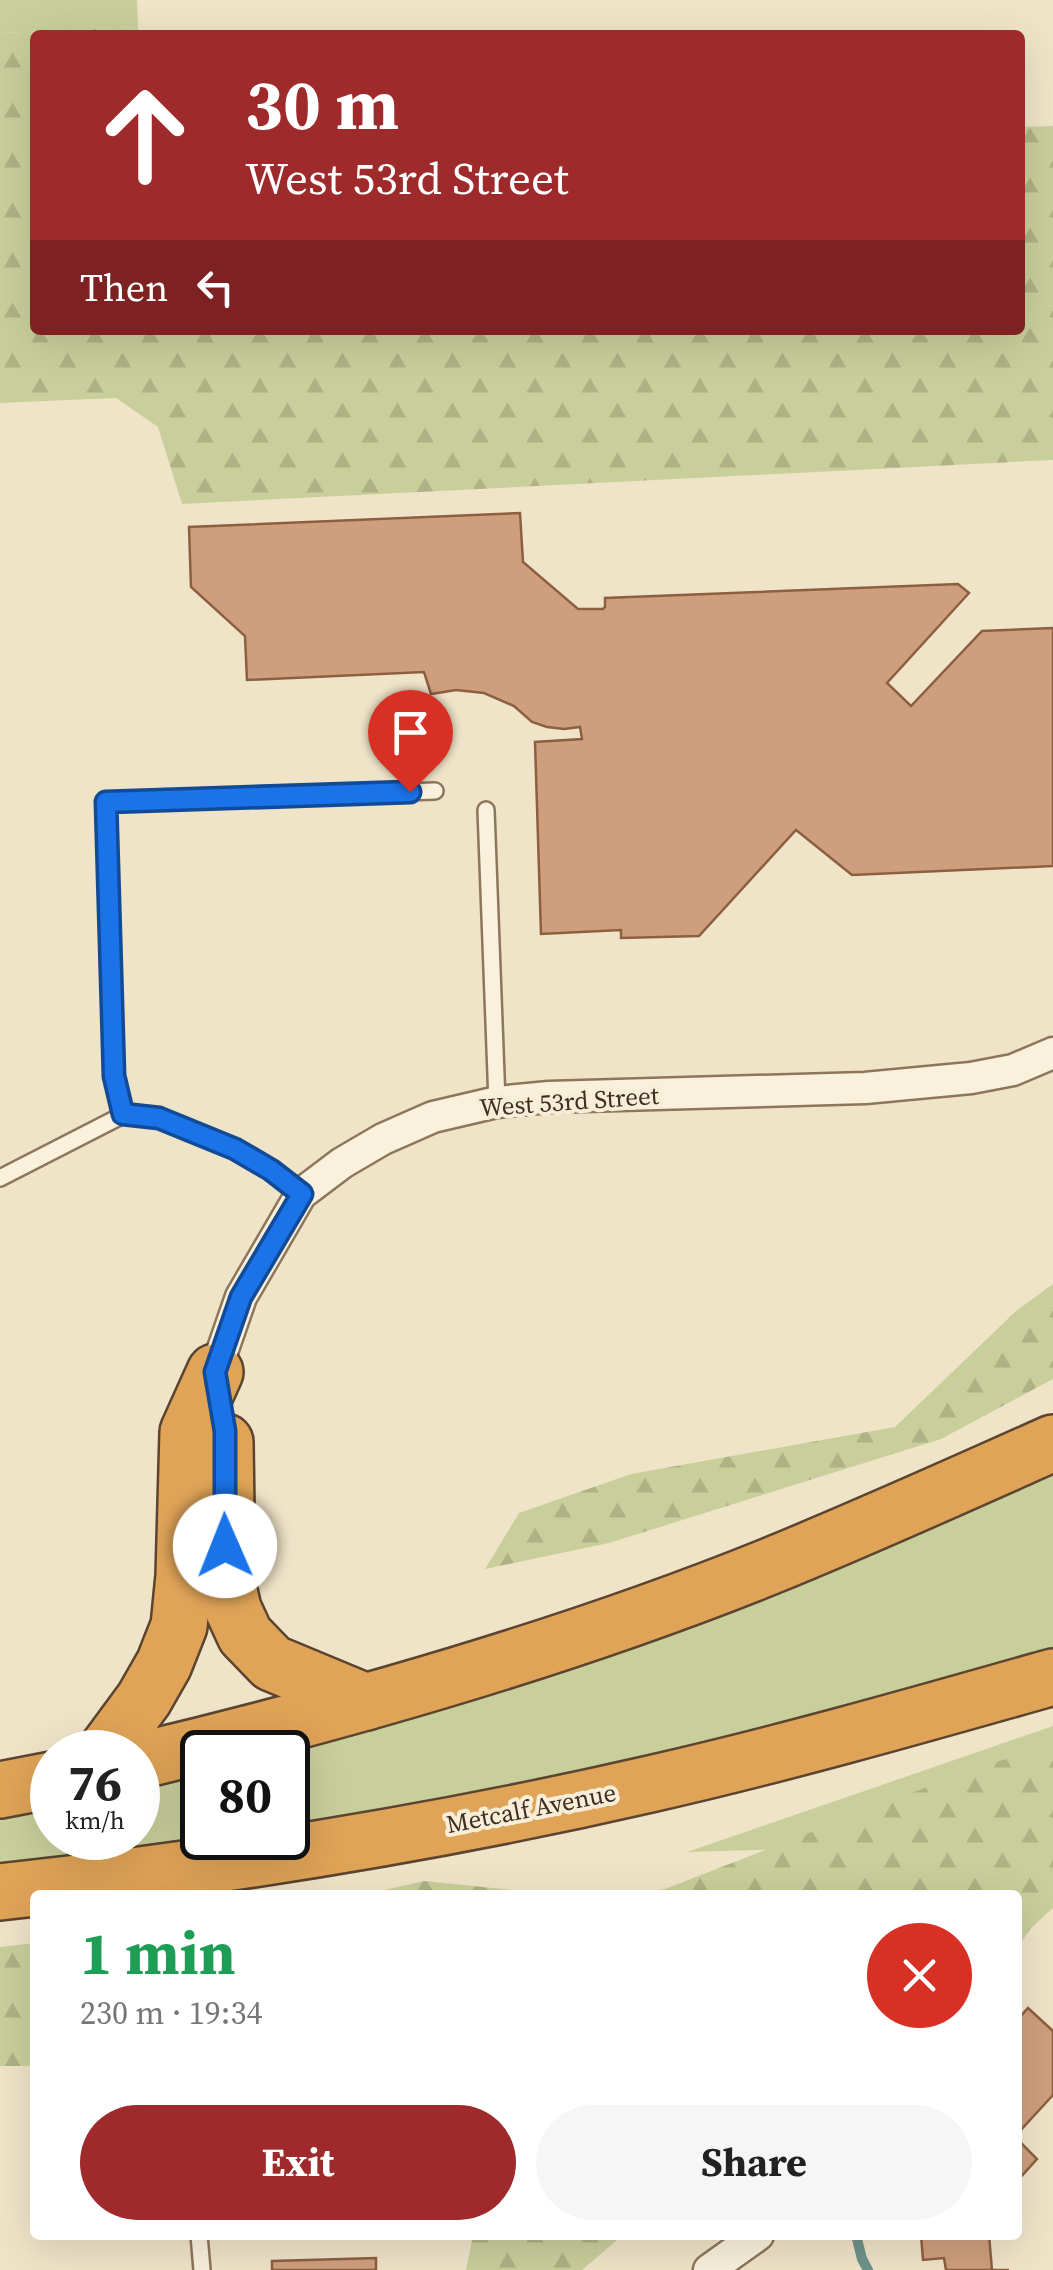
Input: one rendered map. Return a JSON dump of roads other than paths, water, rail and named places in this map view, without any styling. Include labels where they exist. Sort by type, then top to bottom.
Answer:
[{"type":"highway","points":[[215,1372],[225,1431],[226,1582],[233,1609],[246,1636],[272,1663],[366,1702]]},
{"type":"highway","points":[[121,1730],[164,1664],[179,1626],[188,1432],[215,1372]]},
{"type":"highway","points":[[160,1754],[366,1702],[577,1637],[766,1568],[1053,1443]]},
{"type":"highway","name":"Metcalf Avenue","points":[[0,1892],[320,1848],[610,1792],[852,1735],[1053,1677]]},
{"type":"highway","points":[[0,1790],[30,1784]]},
{"type":"street","name":"West 53rd Street","points":[[215,1372],[241,1297],[302,1194],[342,1163],[433,1117],[497,1102],[550,1098],[865,1088],[971,1078],[1013,1070],[1053,1052]]},
{"type":"street","points":[[709,2270],[751,2240]]},
{"type":"lane","points":[[123,1114],[114,1076],[106,802],[436,791]]},
{"type":"lane","points":[[486,810],[497,1102]]},
{"type":"lane","points":[[0,1178],[123,1114],[159,1118],[235,1149],[302,1194]]},
{"type":"lane","points":[[199,2240],[202,2270]]},
{"type":"waterway","points":[[857,2240],[868,2270]]}]
